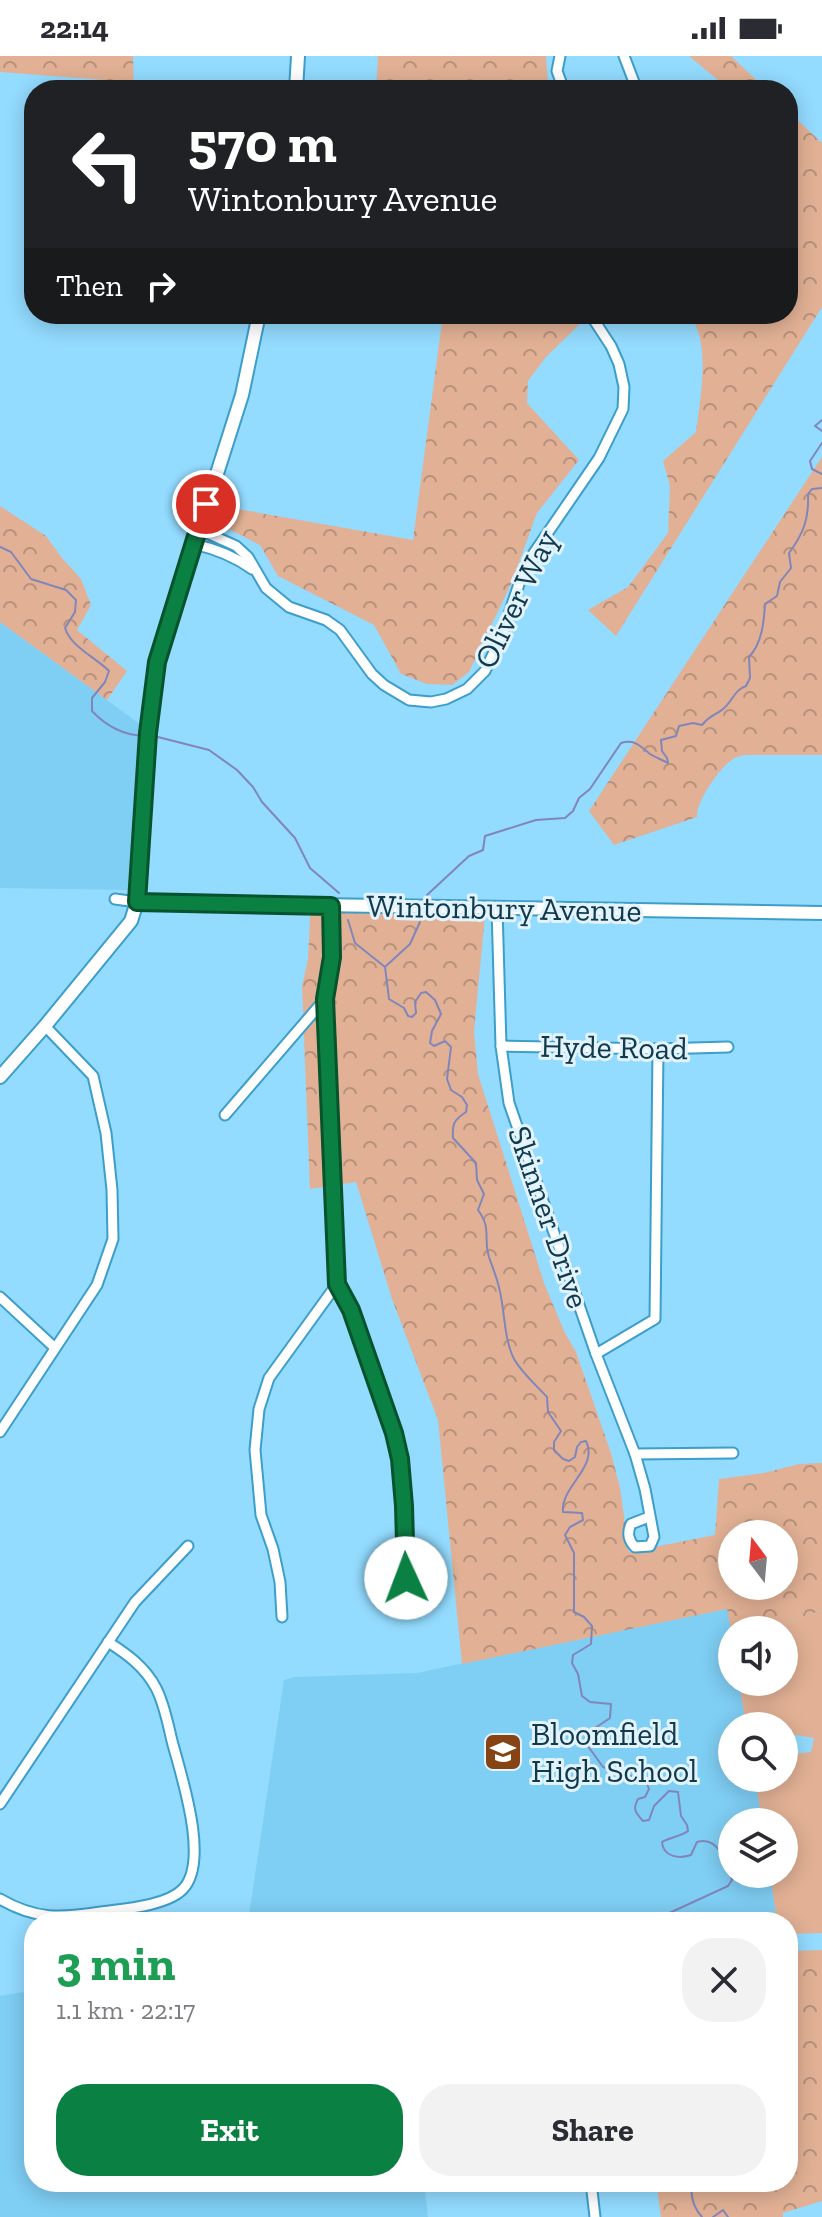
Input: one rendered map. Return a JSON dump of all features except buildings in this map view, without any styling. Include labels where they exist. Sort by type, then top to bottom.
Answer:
[{"type":"street","points":[[297,80],[298,56]]},
{"type":"street","points":[[560,56],[557,71],[560,80]]},
{"type":"street","points":[[624,56],[633,80]]},
{"type":"street","points":[[0,1077],[131,921],[137,902],[147,736],[157,662],[242,395],[257,324]]},
{"type":"street","name":"Oliver Way","points":[[198,529],[236,546],[248,557],[266,588],[289,607],[326,620],[340,630],[372,674],[409,700],[431,702],[467,689],[485,671],[502,635],[525,566],[599,458],[623,409],[624,387],[619,364],[597,324]]},
{"type":"street","name":"Oliver Way","points":[[194,544],[235,557],[255,571]]},
{"type":"street","name":"Wintonbury Avenue","points":[[115,899],[331,906],[822,913]]},
{"type":"street","points":[[331,906],[332,957],[325,999],[337,1284],[351,1310],[394,1433],[400,1459],[406,1578],[398,1601]]},
{"type":"street","name":"Skinner Drive","points":[[497,908],[501,1046],[509,1103],[596,1354],[635,1454],[649,1517]]},
{"type":"street","points":[[225,1115],[325,999]]},
{"type":"street","points":[[0,1432],[97,1285],[113,1239],[106,1133],[93,1076],[45,1026]]},
{"type":"street","name":"Hyde Road","points":[[501,1046],[728,1047]]},
{"type":"street","points":[[596,1354],[655,1319],[658,1049]]},
{"type":"street","points":[[282,1617],[278,1571],[261,1515],[255,1450],[259,1409],[269,1378],[337,1284]]},
{"type":"street","points":[[0,1297],[55,1348]]},
{"type":"street","points":[[635,1454],[733,1453]]},
{"type":"street","points":[[0,1804],[135,1602],[188,1546]]},
{"type":"street","points":[[98,1912],[170,1898],[182,1890],[192,1874],[193,1824],[157,1688],[136,1660],[108,1642]]},
{"type":"street","points":[[0,1899],[28,1912]]},
{"type":"street","points":[[592,2192],[595,2217]]},
{"type":"shaded area","points":[[0,622],[141,725],[129,890],[0,888]]},
{"type":"shaded area","name":"Bloomfield High School","points":[[728,1608],[729,1616],[718,1616],[718,1696],[741,1696],[744,1712],[718,1712],[718,1792],[757,1792],[760,1808],[718,1808],[718,1888],[772,1888],[776,1912],[249,1912],[284,1680],[294,1677],[417,1673]]},
{"type":"shaded area","points":[[24,1992],[24,2192],[425,2192],[428,2217],[0,2217],[0,1996]]},
{"type":"green space","points":[[0,56],[133,56],[134,80],[0,72]]},
{"type":"green space","points":[[378,56],[546,56],[548,80],[377,80]]},
{"type":"green space","points":[[689,56],[731,56],[756,80],[718,80]]},
{"type":"green space","points":[[798,120],[822,143],[822,307],[616,636],[588,610],[628,587],[668,533],[670,486],[663,461],[696,432],[702,387],[702,353],[695,325],[798,324]]},
{"type":"green space","points":[[442,324],[580,324],[546,357],[528,381],[527,403],[579,460],[537,513],[511,584],[469,672],[452,685],[427,684],[401,674],[374,625],[278,576],[260,545],[215,522],[220,506],[413,540]]},
{"type":"green space","points":[[822,457],[822,755],[737,757],[710,784],[697,817],[614,845],[589,811]]},
{"type":"green space","points":[[0,506],[46,536],[81,579],[91,605],[77,630],[127,671],[107,700],[0,622]]},
{"type":"green space","points":[[311,899],[486,905],[474,1031],[478,1074],[544,1283],[576,1352],[611,1453],[620,1488],[629,1552],[715,1535],[719,1479],[799,1464],[822,1463],[822,1610],[798,1619],[798,1616],[728,1616],[727,1609],[462,1664],[438,1420],[392,1299],[356,1182],[310,1189],[302,986],[308,959]]},
{"type":"green space","points":[[822,1610],[822,1933],[798,1934],[798,1912],[776,1912],[772,1888],[798,1888],[798,1808],[760,1808],[757,1792],[798,1792],[798,1753],[811,1752],[814,1738],[798,1735],[798,1712],[744,1712],[741,1696],[798,1696],[798,1619]]},
{"type":"green space","points":[[822,1950],[822,2201],[783,2213],[783,2217],[661,2217],[657,2192],[798,2192],[798,1951]]},
{"type":"waterway","points":[[822,420],[815,426],[822,431]]},
{"type":"waterway","points":[[822,443],[810,461],[812,469],[822,474]]},
{"type":"waterway","points":[[427,895],[469,856],[483,850],[485,836],[536,820],[565,818],[573,811],[579,798],[590,789],[621,743],[637,744],[668,763],[661,740],[676,736],[679,726],[702,725],[746,686],[750,678],[749,657],[760,639],[765,604],[777,596],[780,582],[791,568],[789,553],[804,525],[808,494],[812,489],[822,488]]},
{"type":"waterway","points":[[0,547],[11,552],[31,579],[66,590],[76,600],[75,612],[65,628],[68,635],[109,671],[105,682],[92,698],[92,711],[115,729],[144,736]]},
{"type":"waterway","points":[[154,736],[209,750],[237,770],[295,838],[310,868],[339,893]]},
{"type":"waterway","points":[[348,920],[355,943],[385,967],[389,999],[412,1017],[416,1013],[415,1002],[421,993],[426,992],[435,1000],[441,1014],[430,1043],[434,1046],[445,1041],[451,1047],[447,1079],[451,1090],[462,1097],[467,1105],[466,1112],[455,1123],[453,1138],[476,1163],[477,1180],[484,1194],[478,1210],[486,1228],[487,1250],[499,1288],[511,1351],[521,1369],[547,1397],[548,1412],[561,1431],[554,1442],[554,1450],[569,1461],[575,1457],[581,1442],[586,1441],[589,1450],[584,1468],[567,1494],[563,1512],[582,1513],[583,1520],[570,1527],[565,1535],[574,1553],[574,1612],[592,1626],[591,1644],[573,1655],[572,1663],[578,1674],[582,1696],[590,1702],[611,1704],[610,1718],[586,1734],[585,1742],[603,1767],[646,1781],[649,1789],[635,1806],[643,1821],[649,1820],[654,1806],[669,1791],[678,1792],[681,1816],[688,1831],[662,1842],[668,1854],[677,1857],[691,1855],[697,1842],[711,1843],[721,1852],[730,1873],[732,1880],[728,1886],[672,1912]]},
{"type":"waterway","points":[[386,966],[410,944],[420,922]]},
{"type":"waterway","points":[[691,2192],[702,2217]]},
{"type":"waterway","points":[[713,2217],[723,2210],[728,2217]]},
{"type":"place","name":"Bloomfield High School","points":[[503,1752]]},
{"type":"route","points":[[206,504],[157,662],[149,712],[137,902],[331,906],[332,957],[325,999],[337,1284],[351,1310],[394,1433],[400,1459],[404,1506],[406,1578]]}]
